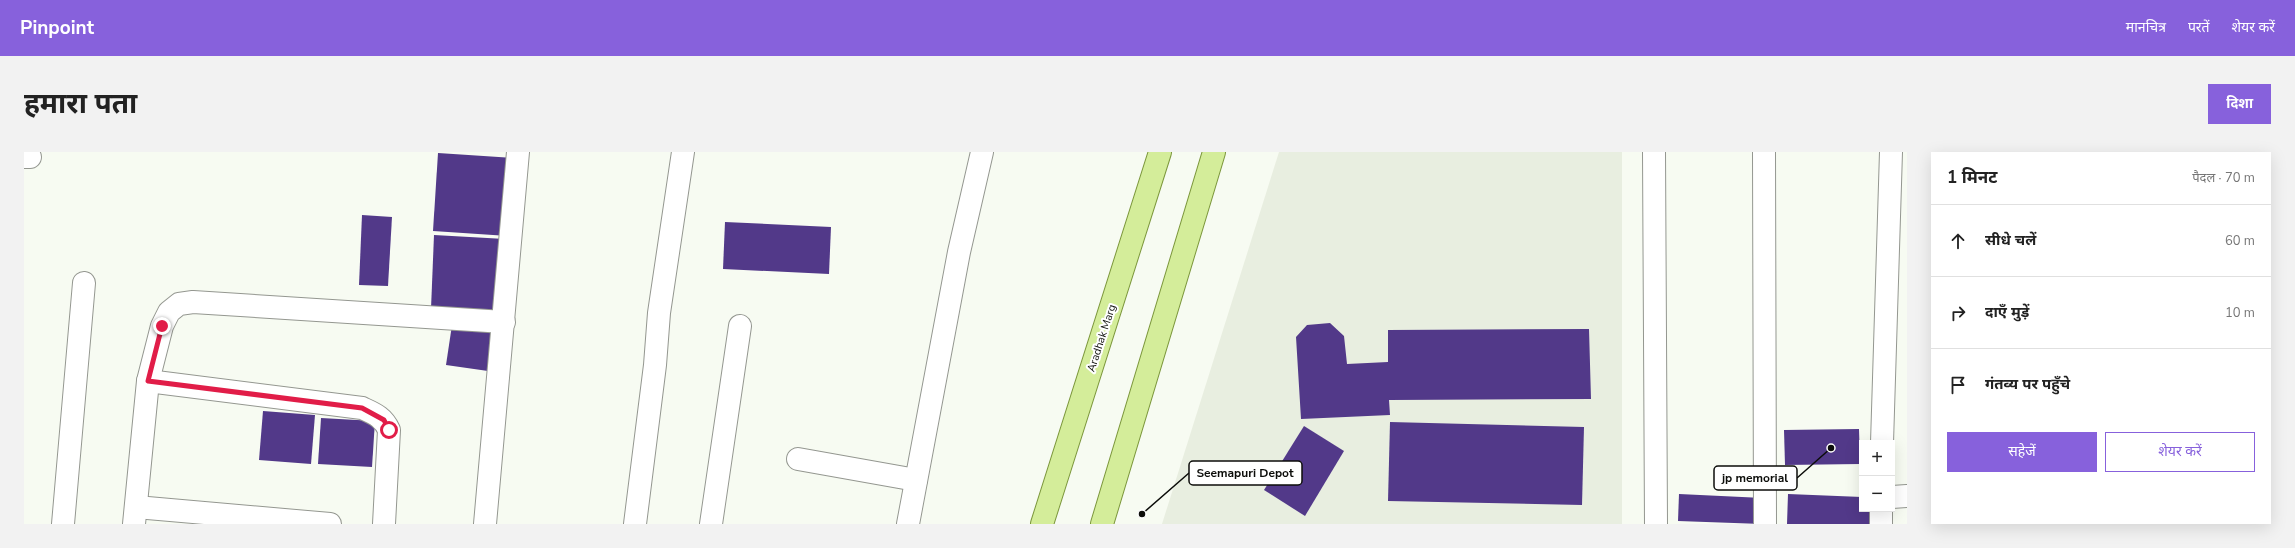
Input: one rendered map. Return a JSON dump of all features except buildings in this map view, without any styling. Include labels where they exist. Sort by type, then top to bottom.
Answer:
[{"type":"main road","name":"Aradhak Marg","points":[[1042,524],[1160,152]]},
{"type":"main road","points":[[1102,524],[1214,152]]},
{"type":"street","points":[[485,524],[518,152]]},
{"type":"street","points":[[634,524],[655,365],[659,313],[684,152]]},
{"type":"street","points":[[908,524],[959,252],[982,152]]},
{"type":"street","points":[[1654,152],[1656,524]]},
{"type":"street","points":[[1764,152],[1764,524]]},
{"type":"street","points":[[1882,440],[1891,152]]},
{"type":"street","points":[[63,524],[84,283]]},
{"type":"street","points":[[330,524],[135,516],[148,381],[162,326],[169,312],[179,304],[193,302],[504,322]]},
{"type":"street","points":[[711,524],[740,326]]},
{"type":"street","points":[[148,381],[362,408],[375,414],[384,420],[389,430],[384,524]]},
{"type":"street","points":[[798,459],[916,480]]},
{"type":"street","points":[[1895,497],[1907,496]]},
{"type":"street","points":[[1881,512],[1881,524]]},
{"type":"shaded area","points":[[1279,152],[1622,152],[1622,524],[1162,524]]},
{"type":"place","name":"jp memorial","points":[[1831,448]]},
{"type":"place","name":"Seemapuri Depot","points":[[1142,514]]},
{"type":"route","points":[[162,326],[148,381],[362,408],[384,420],[389,430]]}]
